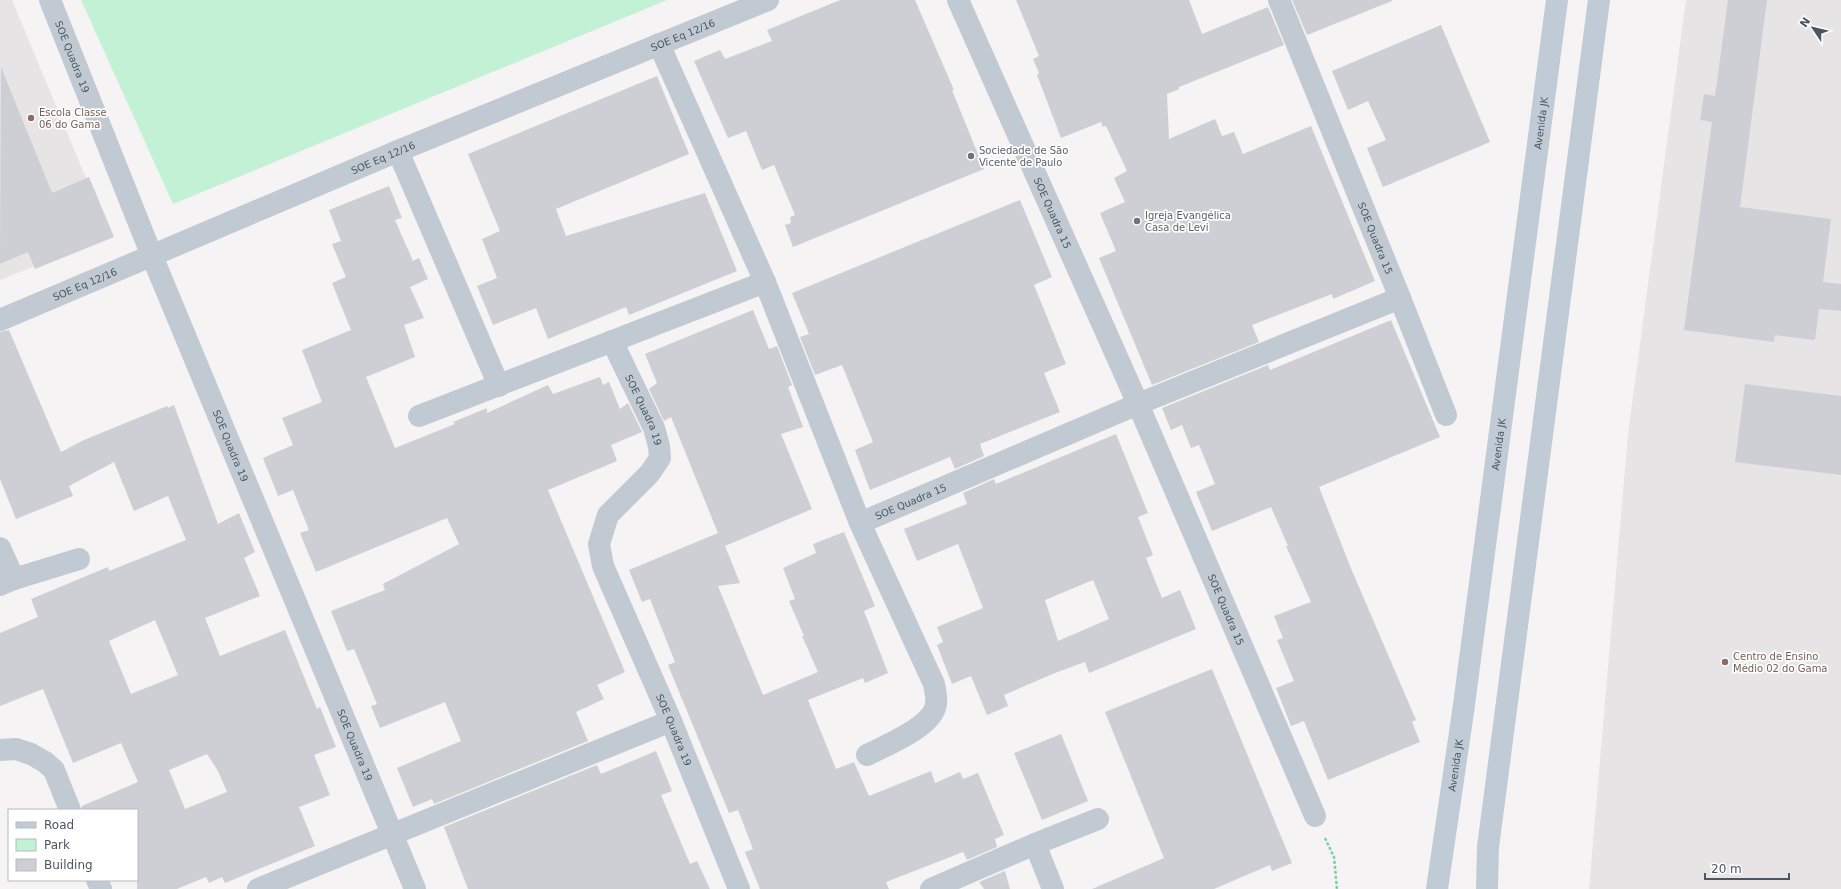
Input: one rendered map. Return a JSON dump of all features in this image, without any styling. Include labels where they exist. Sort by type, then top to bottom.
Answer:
[{"type":"main road","name":"Avenida JK","points":[[1437,889],[1463,712],[1557,0]]},
{"type":"main road","points":[[1487,889],[1488,847],[1599,0]]},
{"type":"street","name":"SOE Quadra 19","points":[[50,0],[152,256],[415,889]]},
{"type":"street","name":"SOE Eq 12/16","points":[[0,320],[398,151],[768,0]]},
{"type":"street","name":"SOE Quadra 15","points":[[958,0],[1138,404],[1315,816]]},
{"type":"street","name":"SOE Quadra 15","points":[[1279,0],[1446,415]]},
{"type":"street","points":[[659,44],[765,282],[860,523],[934,684],[936,704],[931,717],[920,727],[867,755]]},
{"type":"street","points":[[398,151],[499,386]]},
{"type":"street","points":[[419,416],[765,282]]},
{"type":"street","name":"SOE Quadra 15","points":[[860,523],[1138,404],[1400,298]]},
{"type":"street","name":"SOE Quadra 19","points":[[612,341],[654,428],[659,446],[660,458],[650,473],[608,515],[599,544],[603,566],[671,721],[739,889]]},
{"type":"street","points":[[0,548],[7,582],[79,559]]},
{"type":"street","points":[[258,889],[671,721]]},
{"type":"street","points":[[0,750],[16,749],[31,754],[45,762],[54,770],[70,809]]},
{"type":"street","points":[[931,889],[1035,844],[1098,819]]},
{"type":"street","points":[[1035,844],[1053,889]]},
{"type":"path","points":[[1315,816],[1334,858],[1337,889]]},
{"type":"shaded area","name":"Escola Classe 06 do Gama","points":[[0,0],[12,0],[110,236],[0,280]]},
{"type":"shaded area","name":"Centro de Ensino Médio 02 do Gama","points":[[1686,0],[1841,0],[1841,889],[1589,889],[1628,434]]},
{"type":"green space","points":[[81,0],[667,0],[173,204]]},
{"type":"building","points":[[840,0],[915,0],[954,90],[952,90],[984,169],[793,247],[785,225],[791,223],[790,217],[795,215],[774,165],[762,170],[746,131],[728,138],[694,61],[720,50],[725,59],[772,41],[767,30]]},
{"type":"building","points":[[1016,0],[1189,0],[1202,34],[1268,7],[1284,45],[1179,87],[1179,89],[1167,94],[1169,139],[1215,119],[1222,136],[1234,132],[1243,154],[1311,126],[1375,281],[1333,299],[1332,294],[1252,325],[1259,342],[1152,385],[1099,258],[1116,251],[1100,213],[1125,202],[1114,178],[1127,171],[1106,126],[1103,127],[1101,122],[1061,138],[1037,75],[1039,73],[1033,59],[1039,56]]},
{"type":"building","points":[[1292,0],[1392,0],[1392,1],[1307,35]]},
{"type":"building","points":[[1728,0],[1767,0],[1740,207],[1831,219],[1823,282],[1841,284],[1841,311],[1819,309],[1815,340],[1775,335],[1774,342],[1684,330],[1712,122],[1700,120],[1704,94],[1715,96]]},
{"type":"building","points":[[1441,25],[1490,142],[1383,187],[1367,148],[1386,140],[1368,101],[1348,110],[1332,71]]},
{"type":"building","points":[[1,67],[52,193],[89,177],[114,237],[35,269],[28,252],[0,264]]},
{"type":"building","points":[[657,76],[689,154],[556,209],[566,236],[705,193],[737,271],[629,315],[626,307],[548,339],[536,308],[493,325],[477,286],[497,278],[482,239],[500,231],[468,154]]},
{"type":"building","points":[[389,186],[402,218],[395,220],[413,261],[419,258],[428,279],[410,287],[424,318],[404,325],[415,357],[366,377],[395,448],[455,424],[453,422],[487,408],[487,413],[548,385],[553,394],[600,377],[603,385],[609,382],[620,409],[628,403],[642,432],[611,445],[617,461],[548,490],[625,672],[597,685],[604,699],[576,712],[588,741],[434,804],[432,799],[413,807],[397,768],[461,741],[445,702],[380,728],[371,706],[377,704],[354,649],[347,651],[331,611],[385,590],[383,584],[459,544],[447,518],[316,572],[300,533],[309,530],[293,490],[278,496],[263,458],[293,445],[282,418],[322,402],[302,350],[351,330],[332,283],[346,277],[332,244],[341,241],[329,210]]},
{"type":"building","points":[[1020,200],[1052,277],[1034,285],[1066,364],[1044,373],[1060,412],[980,444],[984,456],[955,469],[950,457],[870,490],[855,450],[873,442],[842,365],[815,375],[800,337],[809,334],[792,293]]},
{"type":"building","points":[[753,310],[769,349],[777,346],[792,385],[788,387],[803,427],[781,434],[812,509],[725,546],[740,583],[718,586],[763,695],[818,672],[789,601],[795,599],[783,568],[816,553],[813,544],[844,532],[875,606],[864,611],[888,673],[865,683],[863,678],[808,700],[836,769],[854,762],[869,796],[931,771],[935,783],[960,772],[963,779],[978,773],[1004,835],[995,839],[997,847],[967,860],[963,852],[886,882],[889,889],[760,889],[745,852],[753,849],[738,810],[729,813],[668,665],[675,662],[650,599],[642,602],[629,570],[718,533],[671,417],[664,421],[649,389],[657,383],[645,354]]},
{"type":"building","points":[[1391,320],[1440,437],[1319,487],[1350,566],[1416,720],[1412,722],[1420,742],[1328,780],[1304,721],[1291,726],[1276,688],[1294,681],[1277,640],[1283,638],[1274,616],[1311,602],[1286,546],[1288,546],[1271,507],[1212,531],[1196,492],[1215,484],[1199,445],[1191,448],[1182,425],[1171,430],[1162,408],[1268,365],[1270,370]]},
{"type":"building","points":[[9,330],[61,452],[84,440],[167,406],[168,408],[174,405],[218,524],[239,513],[255,552],[244,558],[260,596],[205,618],[220,656],[285,630],[317,709],[320,707],[336,747],[314,755],[330,795],[299,807],[315,846],[225,883],[222,877],[209,883],[206,877],[177,889],[137,889],[138,809],[82,809],[82,806],[138,782],[121,743],[73,763],[43,689],[0,706],[0,633],[38,617],[31,599],[108,567],[109,571],[186,540],[168,496],[134,511],[114,462],[69,486],[73,496],[16,519],[0,479],[0,332]],"holes":[[[155,620],[178,675],[131,694],[109,641]],[[207,754],[218,771],[227,792],[185,809],[169,770]]]},
{"type":"building","points":[[1745,384],[1841,396],[1841,475],[1735,462]]},
{"type":"building","points":[[1116,434],[1148,513],[1138,517],[1153,555],[1146,558],[1162,598],[1180,590],[1196,629],[1089,673],[1085,662],[1055,673],[1004,695],[1008,706],[987,715],[971,676],[952,684],[937,645],[943,642],[937,627],[983,608],[958,544],[917,561],[904,529],[967,504],[963,493],[994,479],[996,484]],"holes":[[[1093,580],[1109,619],[1058,641],[1045,600]]]},
{"type":"building","points":[[1212,669],[1292,863],[1272,871],[1270,865],[1214,889],[1092,889],[1164,858],[1105,712]]},
{"type":"building","points":[[1061,734],[1088,801],[1042,820],[1014,753]]},
{"type":"building","points":[[656,751],[672,791],[661,795],[690,864],[697,861],[710,889],[468,889],[444,827],[597,765],[601,774]]},
{"type":"building","points":[[1005,871],[1010,889],[984,889],[979,882]]},
{"type":"place","name":"Escola Classe 06 do Gama","points":[[31,118]]},
{"type":"place","name":"Sociedade de São Vicente de Paulo","points":[[971,156]]},
{"type":"place","name":"Igreja Evangélica Casa de Levi","points":[[1137,221]]},
{"type":"place","name":"Centro de Ensino Médio 02 do Gama","points":[[1725,662]]}]
